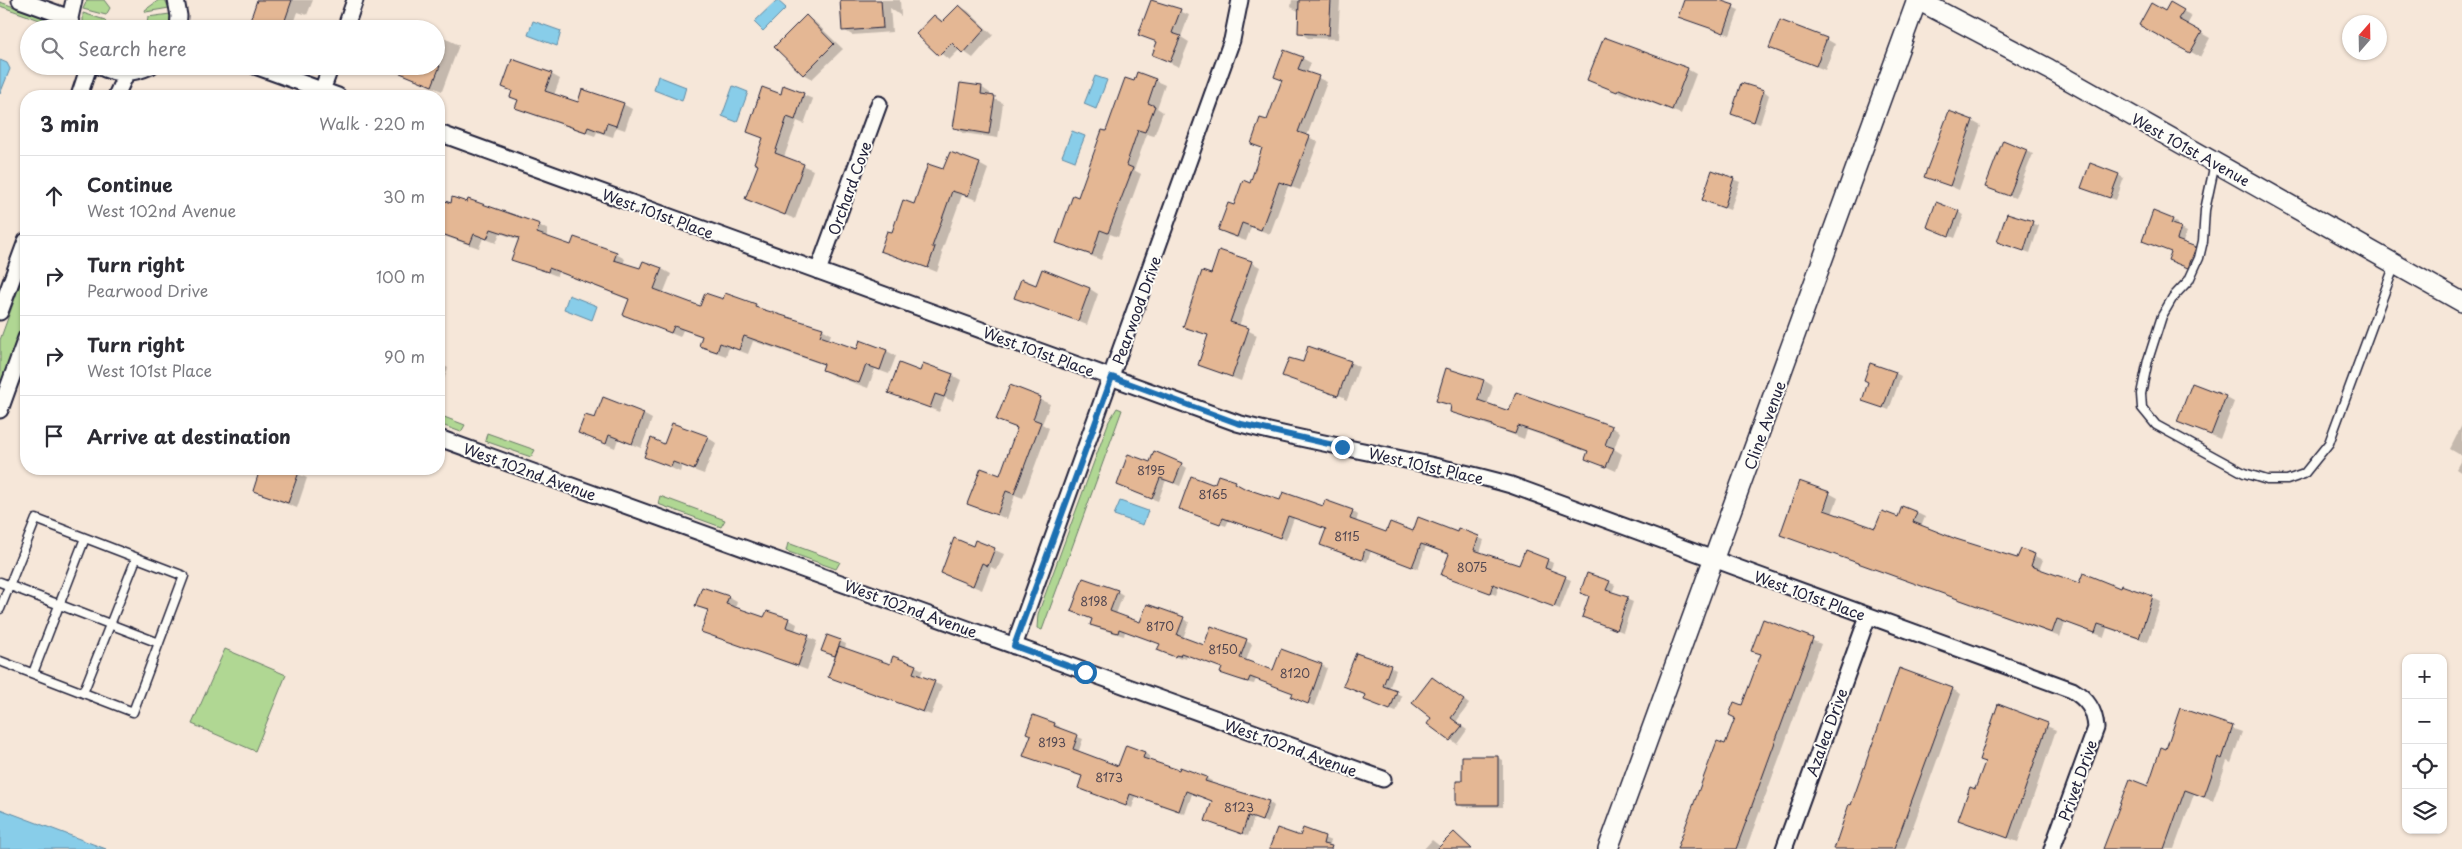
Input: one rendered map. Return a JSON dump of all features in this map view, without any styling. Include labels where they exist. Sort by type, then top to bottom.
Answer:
[{"type":"street","points":[[20,0],[64,20]]},
{"type":"street","points":[[71,20],[74,0]]},
{"type":"street","points":[[176,0],[179,20]]},
{"type":"street","points":[[348,20],[355,0]]},
{"type":"street","name":"Pearwood Drive","points":[[1014,646],[1232,40],[1240,0]]},
{"type":"street","name":"West 101st Avenue","points":[[1917,0],[2009,47],[2462,302]]},
{"type":"street","name":"Cline Avenue","points":[[1608,849],[1917,0]]},
{"type":"street","points":[[81,90],[86,75]]},
{"type":"street","points":[[119,90],[126,75]]},
{"type":"street","points":[[277,75],[314,90]]},
{"type":"street","points":[[322,90],[328,75]]},
{"type":"street","name":"Orchard Cove","points":[[818,271],[879,104]]},
{"type":"street","name":"West 101st Place","points":[[445,135],[1205,412],[1270,432],[1434,465],[1511,485],[2072,690],[2088,702],[2092,710]]},
{"type":"street","points":[[0,312],[20,257]]},
{"type":"street","points":[[0,410],[20,355]]},
{"type":"street","name":"West 102nd Avenue","points":[[445,440],[1382,780]]},
{"type":"street","name":"Azalea Drive","points":[[1784,849],[1868,616]]},
{"type":"street","name":"Privet Drive","points":[[2052,849],[2096,728],[2092,710]]},
{"type":"lane","points":[[2215,162],[2204,210],[2203,241],[2199,258],[2189,280],[2173,297],[2162,316],[2148,360],[2141,394],[2142,408],[2156,425],[2252,475],[2267,480],[2287,480],[2304,474],[2329,443],[2395,264]]},
{"type":"lane","points":[[0,610],[36,519],[184,576],[134,712],[0,661]]},
{"type":"lane","points":[[33,673],[85,538]]},
{"type":"lane","points":[[84,693],[136,559]]},
{"type":"lane","points":[[0,582],[159,643]]},
{"type":"green space","points":[[87,0],[104,0],[110,8],[106,15],[83,9]]},
{"type":"green space","points":[[159,0],[165,0],[169,8],[146,12],[145,10]]},
{"type":"green space","points":[[0,2],[48,20],[40,20],[0,6]]},
{"type":"green space","points":[[83,13],[105,20],[83,20]]},
{"type":"green space","points":[[170,14],[170,20],[148,20],[148,17]]},
{"type":"green space","points":[[20,285],[20,339],[0,394],[0,340]]},
{"type":"green space","points":[[1117,408],[1122,410],[1042,630],[1037,628],[1038,614],[1109,421]]},
{"type":"green space","points":[[445,417],[465,425],[461,432],[445,426]]},
{"type":"green space","points":[[487,433],[535,450],[531,457],[485,441]]},
{"type":"green space","points":[[660,496],[725,520],[721,527],[658,504]]},
{"type":"green space","points":[[788,543],[840,562],[836,569],[786,551]]},
{"type":"green space","points":[[225,649],[286,675],[255,751],[192,724]]},
{"type":"water","points":[[777,0],[786,8],[763,31],[754,22]]},
{"type":"water","points":[[533,21],[561,31],[557,46],[528,35]]},
{"type":"water","points":[[0,60],[7,63],[10,69],[0,94]]},
{"type":"water","points":[[658,76],[686,87],[682,101],[654,90]]},
{"type":"water","points":[[1095,76],[1107,80],[1096,109],[1084,104]]},
{"type":"water","points":[[733,86],[748,92],[737,122],[722,116]]},
{"type":"water","points":[[1072,131],[1085,136],[1075,161],[1062,156]]},
{"type":"water","points":[[569,295],[597,306],[592,320],[564,309]]},
{"type":"water","points":[[1120,501],[1148,511],[1143,525],[1114,515]]},
{"type":"water","points":[[0,809],[106,849],[0,849]]},
{"type":"building","points":[[257,0],[292,0],[285,20],[250,20]]},
{"type":"building","points":[[840,0],[881,0],[883,28],[842,31]]},
{"type":"building","points":[[1151,0],[1181,9],[1172,33],[1181,36],[1170,62],[1152,55],[1157,42],[1138,35]]},
{"type":"building","points":[[1299,0],[1331,0],[1329,35],[1298,33]]},
{"type":"building","points":[[1684,0],[1719,0],[1734,5],[1724,33],[1678,17]]},
{"type":"building","points":[[2170,2],[2184,10],[2178,19],[2202,32],[2190,53],[2139,25],[2151,3],[2165,11]]},
{"type":"building","points":[[959,5],[985,29],[963,54],[952,43],[939,56],[916,34],[934,15],[942,22]]},
{"type":"building","points":[[806,15],[834,44],[803,75],[774,47]]},
{"type":"building","points":[[1780,20],[1827,38],[1816,66],[1769,48]]},
{"type":"building","points":[[1604,37],[1688,68],[1672,110],[1619,89],[1617,92],[1587,80]]},
{"type":"building","points":[[1284,50],[1303,57],[1298,69],[1319,76],[1298,132],[1310,136],[1291,186],[1279,182],[1261,230],[1242,223],[1237,237],[1218,230],[1228,203],[1234,205],[1243,180],[1250,183],[1262,148],[1251,144],[1260,118],[1267,120],[1282,80],[1274,77]]},
{"type":"building","points":[[512,59],[552,73],[545,91],[578,102],[582,89],[624,103],[616,126],[607,123],[604,133],[588,127],[586,132],[515,108],[518,100],[510,97],[512,91],[502,87]]},
{"type":"building","points":[[1137,72],[1156,79],[1148,103],[1155,106],[1145,132],[1138,130],[1126,165],[1133,168],[1108,233],[1100,230],[1092,255],[1056,243],[1073,195],[1078,197],[1102,130],[1106,131],[1125,78],[1134,81]]},
{"type":"building","points":[[405,75],[436,75],[432,86]]},
{"type":"building","points":[[960,83],[982,86],[981,94],[995,96],[989,134],[953,128]]},
{"type":"building","points":[[1741,83],[1764,90],[1754,122],[1731,114]]},
{"type":"building","points":[[783,85],[804,93],[795,120],[787,117],[775,153],[804,164],[785,215],[745,199],[758,165],[754,163],[763,138],[747,132],[762,87],[781,94]]},
{"type":"building","points":[[1949,111],[1973,120],[1950,186],[1924,177]]},
{"type":"building","points":[[2003,140],[2027,150],[2009,196],[1985,187]]},
{"type":"building","points":[[950,152],[980,163],[968,196],[952,191],[932,247],[935,247],[928,268],[880,251],[887,231],[892,232],[903,200],[914,204],[928,164],[943,169]]},
{"type":"building","points":[[2090,163],[2119,174],[2110,198],[2081,188]]},
{"type":"building","points":[[1712,170],[1734,178],[1724,208],[1702,200]]},
{"type":"building","points":[[452,197],[467,202],[468,199],[540,224],[537,233],[571,245],[574,237],[617,252],[614,260],[640,268],[643,261],[662,268],[654,289],[700,306],[705,293],[723,299],[725,293],[756,304],[755,307],[823,328],[820,336],[857,349],[860,340],[887,350],[880,370],[866,365],[859,383],[822,370],[824,364],[744,336],[739,350],[720,343],[717,352],[699,346],[702,336],[674,326],[671,333],[623,315],[629,299],[549,268],[548,272],[511,260],[519,238],[491,229],[487,239],[474,234],[470,244],[445,235],[445,201],[451,203]]},
{"type":"building","points":[[1936,202],[1959,211],[1949,236],[1927,227]]},
{"type":"building","points":[[2153,211],[2173,219],[2171,224],[2181,227],[2177,240],[2196,247],[2188,268],[2168,260],[2171,252],[2142,241]]},
{"type":"building","points":[[2007,213],[2033,221],[2024,251],[1997,242]]},
{"type":"building","points":[[1219,250],[1252,261],[1230,322],[1249,328],[1232,377],[1198,365],[1208,335],[1183,327],[1202,271],[1211,274]]},
{"type":"building","points":[[1042,269],[1090,288],[1078,321],[1014,298],[1021,279],[1036,285]]},
{"type":"building","points":[[1308,346],[1351,361],[1338,396],[1282,376],[1289,358],[1303,362]]},
{"type":"building","points":[[899,363],[920,371],[923,363],[953,374],[944,397],[935,394],[930,408],[888,393]]},
{"type":"building","points":[[1870,363],[1896,372],[1883,408],[1862,401],[1868,382],[1864,380]]},
{"type":"building","points":[[1446,368],[1484,380],[1478,400],[1509,411],[1516,392],[1612,426],[1605,445],[1614,448],[1606,467],[1585,459],[1588,451],[1542,434],[1518,426],[1515,434],[1450,412],[1451,405],[1436,401]]},
{"type":"building","points":[[2192,383],[2226,396],[2211,435],[2177,422]]},
{"type":"building","points":[[1010,385],[1041,397],[1033,419],[1041,422],[1014,494],[1006,491],[997,515],[967,504],[981,468],[1000,475],[1017,428],[996,420]]},
{"type":"building","points":[[603,397],[644,413],[632,444],[609,435],[606,444],[578,433],[585,415],[595,418]]},
{"type":"building","points":[[672,423],[708,436],[694,470],[673,462],[671,467],[644,457],[651,438],[664,444]]},
{"type":"building","points":[[1154,451],[1182,463],[1174,483],[1160,478],[1152,499],[1117,485],[1128,454],[1150,462]]},
{"type":"building","points":[[258,475],[298,475],[288,503],[253,491]]},
{"type":"building","points":[[1218,475],[1236,481],[1235,483],[1244,488],[1280,500],[1283,492],[1323,506],[1325,500],[1353,510],[1350,519],[1386,532],[1390,522],[1413,531],[1418,517],[1457,532],[1458,528],[1479,536],[1474,550],[1519,565],[1525,550],[1548,559],[1545,568],[1566,576],[1554,607],[1493,584],[1490,593],[1441,575],[1449,554],[1421,544],[1412,567],[1365,549],[1362,560],[1320,545],[1326,529],[1288,516],[1280,538],[1223,518],[1220,524],[1179,509],[1191,476],[1212,484],[1215,483]]},
{"type":"building","points":[[1799,481],[1830,492],[1824,510],[1875,528],[1882,511],[1898,517],[1902,506],[1917,512],[1913,522],[1956,539],[2017,558],[2021,549],[2035,554],[2031,566],[2079,583],[2083,573],[2120,588],[2121,585],[2153,596],[2139,638],[2098,624],[2095,633],[2057,619],[2052,633],[1780,535]]},
{"type":"building","points":[[954,538],[973,546],[975,540],[995,548],[988,566],[982,563],[973,586],[941,573]]},
{"type":"building","points":[[1587,573],[1610,581],[1606,590],[1628,597],[1617,630],[1582,617],[1589,596],[1580,593]]},
{"type":"building","points":[[1083,578],[1118,590],[1110,611],[1140,622],[1147,604],[1184,617],[1177,635],[1204,645],[1211,626],[1247,639],[1240,658],[1273,670],[1281,649],[1322,664],[1308,704],[1291,697],[1293,693],[1250,677],[1248,682],[1220,673],[1222,668],[1181,653],[1180,656],[1176,655],[1175,657],[1157,650],[1160,644],[1119,629],[1118,633],[1090,625],[1092,619],[1071,611]]},
{"type":"building","points":[[702,587],[729,596],[726,604],[764,617],[767,611],[789,618],[786,627],[809,635],[798,666],[701,632],[708,610],[695,606]]},
{"type":"building","points":[[1763,619],[1813,638],[1736,849],[1677,849],[1717,741],[1725,744],[1735,718],[1729,715],[1734,702],[1742,705],[1761,654],[1751,651]]},
{"type":"building","points":[[827,635],[841,640],[835,656],[821,651]]},
{"type":"building","points":[[839,646],[890,664],[893,656],[916,665],[913,673],[935,681],[923,712],[828,677]]},
{"type":"building","points":[[1356,653],[1391,665],[1383,686],[1397,691],[1390,710],[1364,700],[1366,695],[1343,686]]},
{"type":"building","points":[[1899,668],[1953,688],[1894,849],[1834,849],[1849,804],[1851,805]]},
{"type":"building","points":[[1432,677],[1464,700],[1451,718],[1462,726],[1450,741],[1427,724],[1431,718],[1412,703]]},
{"type":"building","points":[[1998,704],[2048,723],[2008,838],[1958,820],[1970,787],[1975,789],[1985,762],[1979,760]]},
{"type":"building","points":[[2180,708],[2233,726],[2222,759],[2218,757],[2204,797],[2185,790],[2164,849],[2103,849],[2130,779],[2148,786],[2161,747],[2166,749]]},
{"type":"building","points":[[1033,715],[1055,723],[1054,726],[1078,735],[1073,749],[1118,766],[1126,745],[1145,752],[1143,758],[1179,770],[1180,767],[1207,777],[1205,781],[1269,801],[1262,821],[1248,816],[1242,834],[1205,821],[1212,801],[1186,791],[1179,811],[1130,794],[1126,806],[1078,788],[1082,776],[1023,756],[1031,735],[1026,733]]},
{"type":"building","points":[[1462,756],[1498,756],[1498,805],[1456,805],[1456,781],[1462,781]]},
{"type":"building","points":[[1277,828],[1300,836],[1303,828],[1325,836],[1323,844],[1332,846],[1331,849],[1269,849]]},
{"type":"building","points":[[1454,832],[1472,849],[1437,849]]},
{"type":"route","points":[[1085,672],[1014,646],[1112,377],[1237,423],[1342,447]]}]
